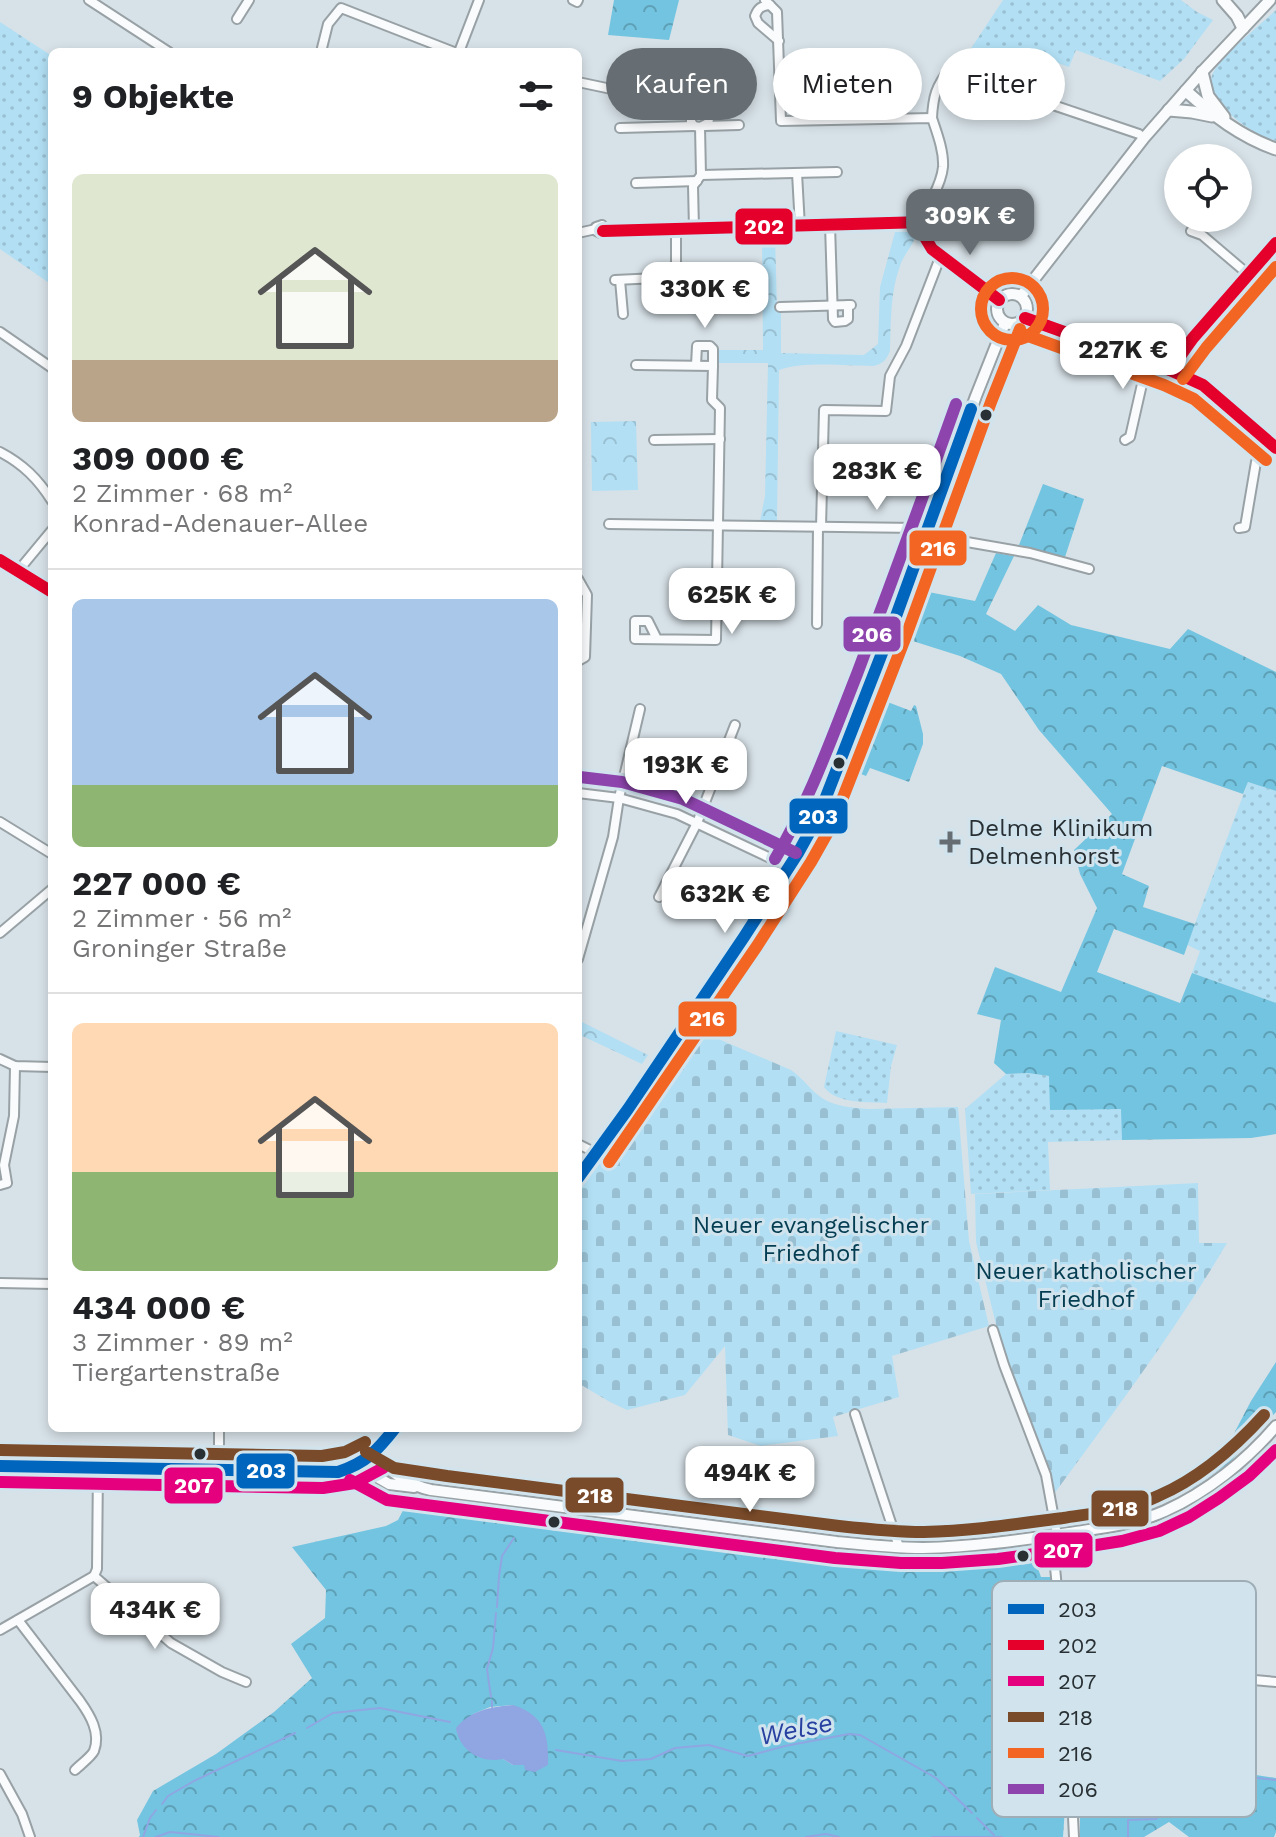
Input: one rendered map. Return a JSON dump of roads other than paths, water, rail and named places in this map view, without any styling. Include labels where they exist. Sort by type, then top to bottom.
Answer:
[{"type":"highway","points":[[1223,0],[1243,28]]},
{"type":"highway","points":[[1202,72],[1208,96],[1229,124]]},
{"type":"highway","points":[[1186,91],[1215,117]]},
{"type":"highway","points":[[1169,110],[1215,117],[1276,149]]},
{"type":"main road","points":[[1021,296],[1144,138],[1270,0]]},
{"type":"main road","points":[[1007,295],[1021,296],[1027,306],[1025,318],[1012,324],[1005,323],[998,313],[999,300],[1007,295]]},
{"type":"main road","points":[[582,1172],[744,937],[819,815],[1005,323]]},
{"type":"main road","points":[[358,1466],[389,1484],[458,1494],[805,1538],[899,1547],[957,1546],[1057,1535],[1162,1513],[1190,1499],[1236,1466],[1276,1426]]},
{"type":"main road","points":[[0,1466],[338,1472],[358,1466],[375,1454],[392,1432]]},
{"type":"main road","points":[[375,1454],[386,1468],[416,1487]]},
{"type":"street","points":[[89,0],[163,48]]},
{"type":"street","points":[[237,19],[249,0]]},
{"type":"street","points":[[459,48],[479,0]]},
{"type":"street","points":[[779,41],[758,23],[755,16],[768,3],[777,12],[779,41],[781,121],[932,118]]},
{"type":"street","points":[[322,48],[328,24],[341,4],[447,48]]},
{"type":"street","points":[[999,300],[932,249],[926,239],[928,203],[940,184],[944,163],[932,118],[939,81],[949,70],[1144,138]]},
{"type":"street","points":[[582,83],[606,88]]},
{"type":"street","points":[[691,120],[699,126]]},
{"type":"street","points":[[699,126],[708,120]]},
{"type":"street","points":[[620,128],[739,125]]},
{"type":"street","points":[[694,229],[693,186],[699,178],[699,126]]},
{"type":"street","points":[[636,183],[837,172]]},
{"type":"street","points":[[797,173],[800,227]]},
{"type":"street","points":[[582,233],[925,222]]},
{"type":"street","points":[[780,307],[832,306],[850,305],[848,319],[835,322],[833,319],[832,306],[830,225]]},
{"type":"street","points":[[676,229],[676,277]]},
{"type":"street","points":[[1194,232],[1202,235],[1249,275]]},
{"type":"street","points":[[1170,370],[1193,338],[1276,243]]},
{"type":"street","points":[[817,624],[824,410],[886,411],[890,376],[906,346],[941,255]]},
{"type":"street","points":[[623,314],[618,280],[741,274]]},
{"type":"street","points":[[688,277],[689,296]]},
{"type":"street","points":[[1025,318],[1170,370],[1203,385],[1273,445],[1256,462],[1245,527],[1239,528]]},
{"type":"street","points":[[0,332],[48,365]]},
{"type":"street","points":[[657,639],[716,640],[720,408],[712,400],[713,349],[710,346],[697,346],[696,365]]},
{"type":"street","points":[[1125,440],[1130,437],[1147,362]]},
{"type":"street","points":[[636,365],[713,366]]},
{"type":"street","points":[[654,440],[720,439]]},
{"type":"street","points":[[0,452],[34,476],[48,495]]},
{"type":"street","points":[[609,524],[918,528],[938,537],[1030,553],[1089,569]]},
{"type":"street","points":[[18,571],[48,535]]},
{"type":"street","points":[[0,560],[48,590]]},
{"type":"street","points":[[582,586],[587,595],[585,657],[582,659]]},
{"type":"street","points":[[582,945],[613,837],[640,709]]},
{"type":"street","points":[[659,897],[697,823],[735,725]]},
{"type":"street","points":[[582,793],[619,798],[677,814],[789,867]]},
{"type":"street","points":[[0,822],[48,852]]},
{"type":"street","points":[[0,933],[48,892]]},
{"type":"street","points":[[0,1059],[15,1066],[48,1067]]},
{"type":"street","points":[[0,1185],[7,1183],[4,1165],[14,1116],[15,1066]]},
{"type":"street","points":[[582,1146],[596,1153]]},
{"type":"street","points":[[0,1283],[48,1284]]},
{"type":"street","points":[[993,1330],[1046,1475],[1057,1535],[1053,1545],[1056,1581]]},
{"type":"street","points":[[855,1414],[899,1547]]},
{"type":"street","points":[[219,1432],[219,1469]]},
{"type":"street","points":[[0,1630],[94,1576],[97,1569],[98,1467]]},
{"type":"street","points":[[94,1576],[171,1643],[246,1682]]},
{"type":"street","points":[[18,1620],[80,1701],[96,1732],[94,1752],[75,1770]]},
{"type":"street","points":[[1256,1680],[1276,1682]]},
{"type":"street","points":[[0,1774],[22,1814],[30,1837]]},
{"type":"street","points":[[1073,1817],[1074,1837]]},
{"type":"waterway","points":[[497,1607],[502,1556],[514,1538]]},
{"type":"waterway","points":[[491,1697],[487,1669],[493,1648],[496,1613]]},
{"type":"waterway","points":[[492,1701],[492,1707]]},
{"type":"waterway","name":"Welse","points":[[307,1728],[333,1713],[380,1708],[450,1722]]},
{"type":"waterway","name":"Welse","points":[[162,1804],[168,1796],[194,1781],[295,1733]]},
{"type":"waterway","name":"Welse","points":[[556,1750],[622,1761],[651,1759],[675,1748],[709,1745],[748,1756],[785,1746],[849,1734],[860,1735],[936,1778],[972,1813]]},
{"type":"waterway","name":"Welse","points":[[1256,1778],[1276,1780]]},
{"type":"waterway","name":"Welse","points":[[143,1837],[156,1810]]},
{"type":"waterway","name":"Welse","points":[[1128,1837],[1128,1820],[1158,1817]]},
{"type":"waterway","name":"Welse","points":[[977,1818],[994,1835]]},
{"type":"waterway","name":"Welse","points":[[156,1837],[170,1832],[219,1837]]},
{"type":"waterway","name":"Welse","points":[[806,1837],[826,1834],[839,1837]]},
{"type":"waterway","name":"Welse","points":[[932,1837],[1002,1837]]},
{"type":"place","name":"Delme Klinikum Delmenhorst","points":[[950,842]]},
{"type":"park label","name":"Neuer evangelischer Friedhof","points":[[811,1239]]},
{"type":"park label","name":"Neuer katholischer Friedhof","points":[[1086,1285]]}]
